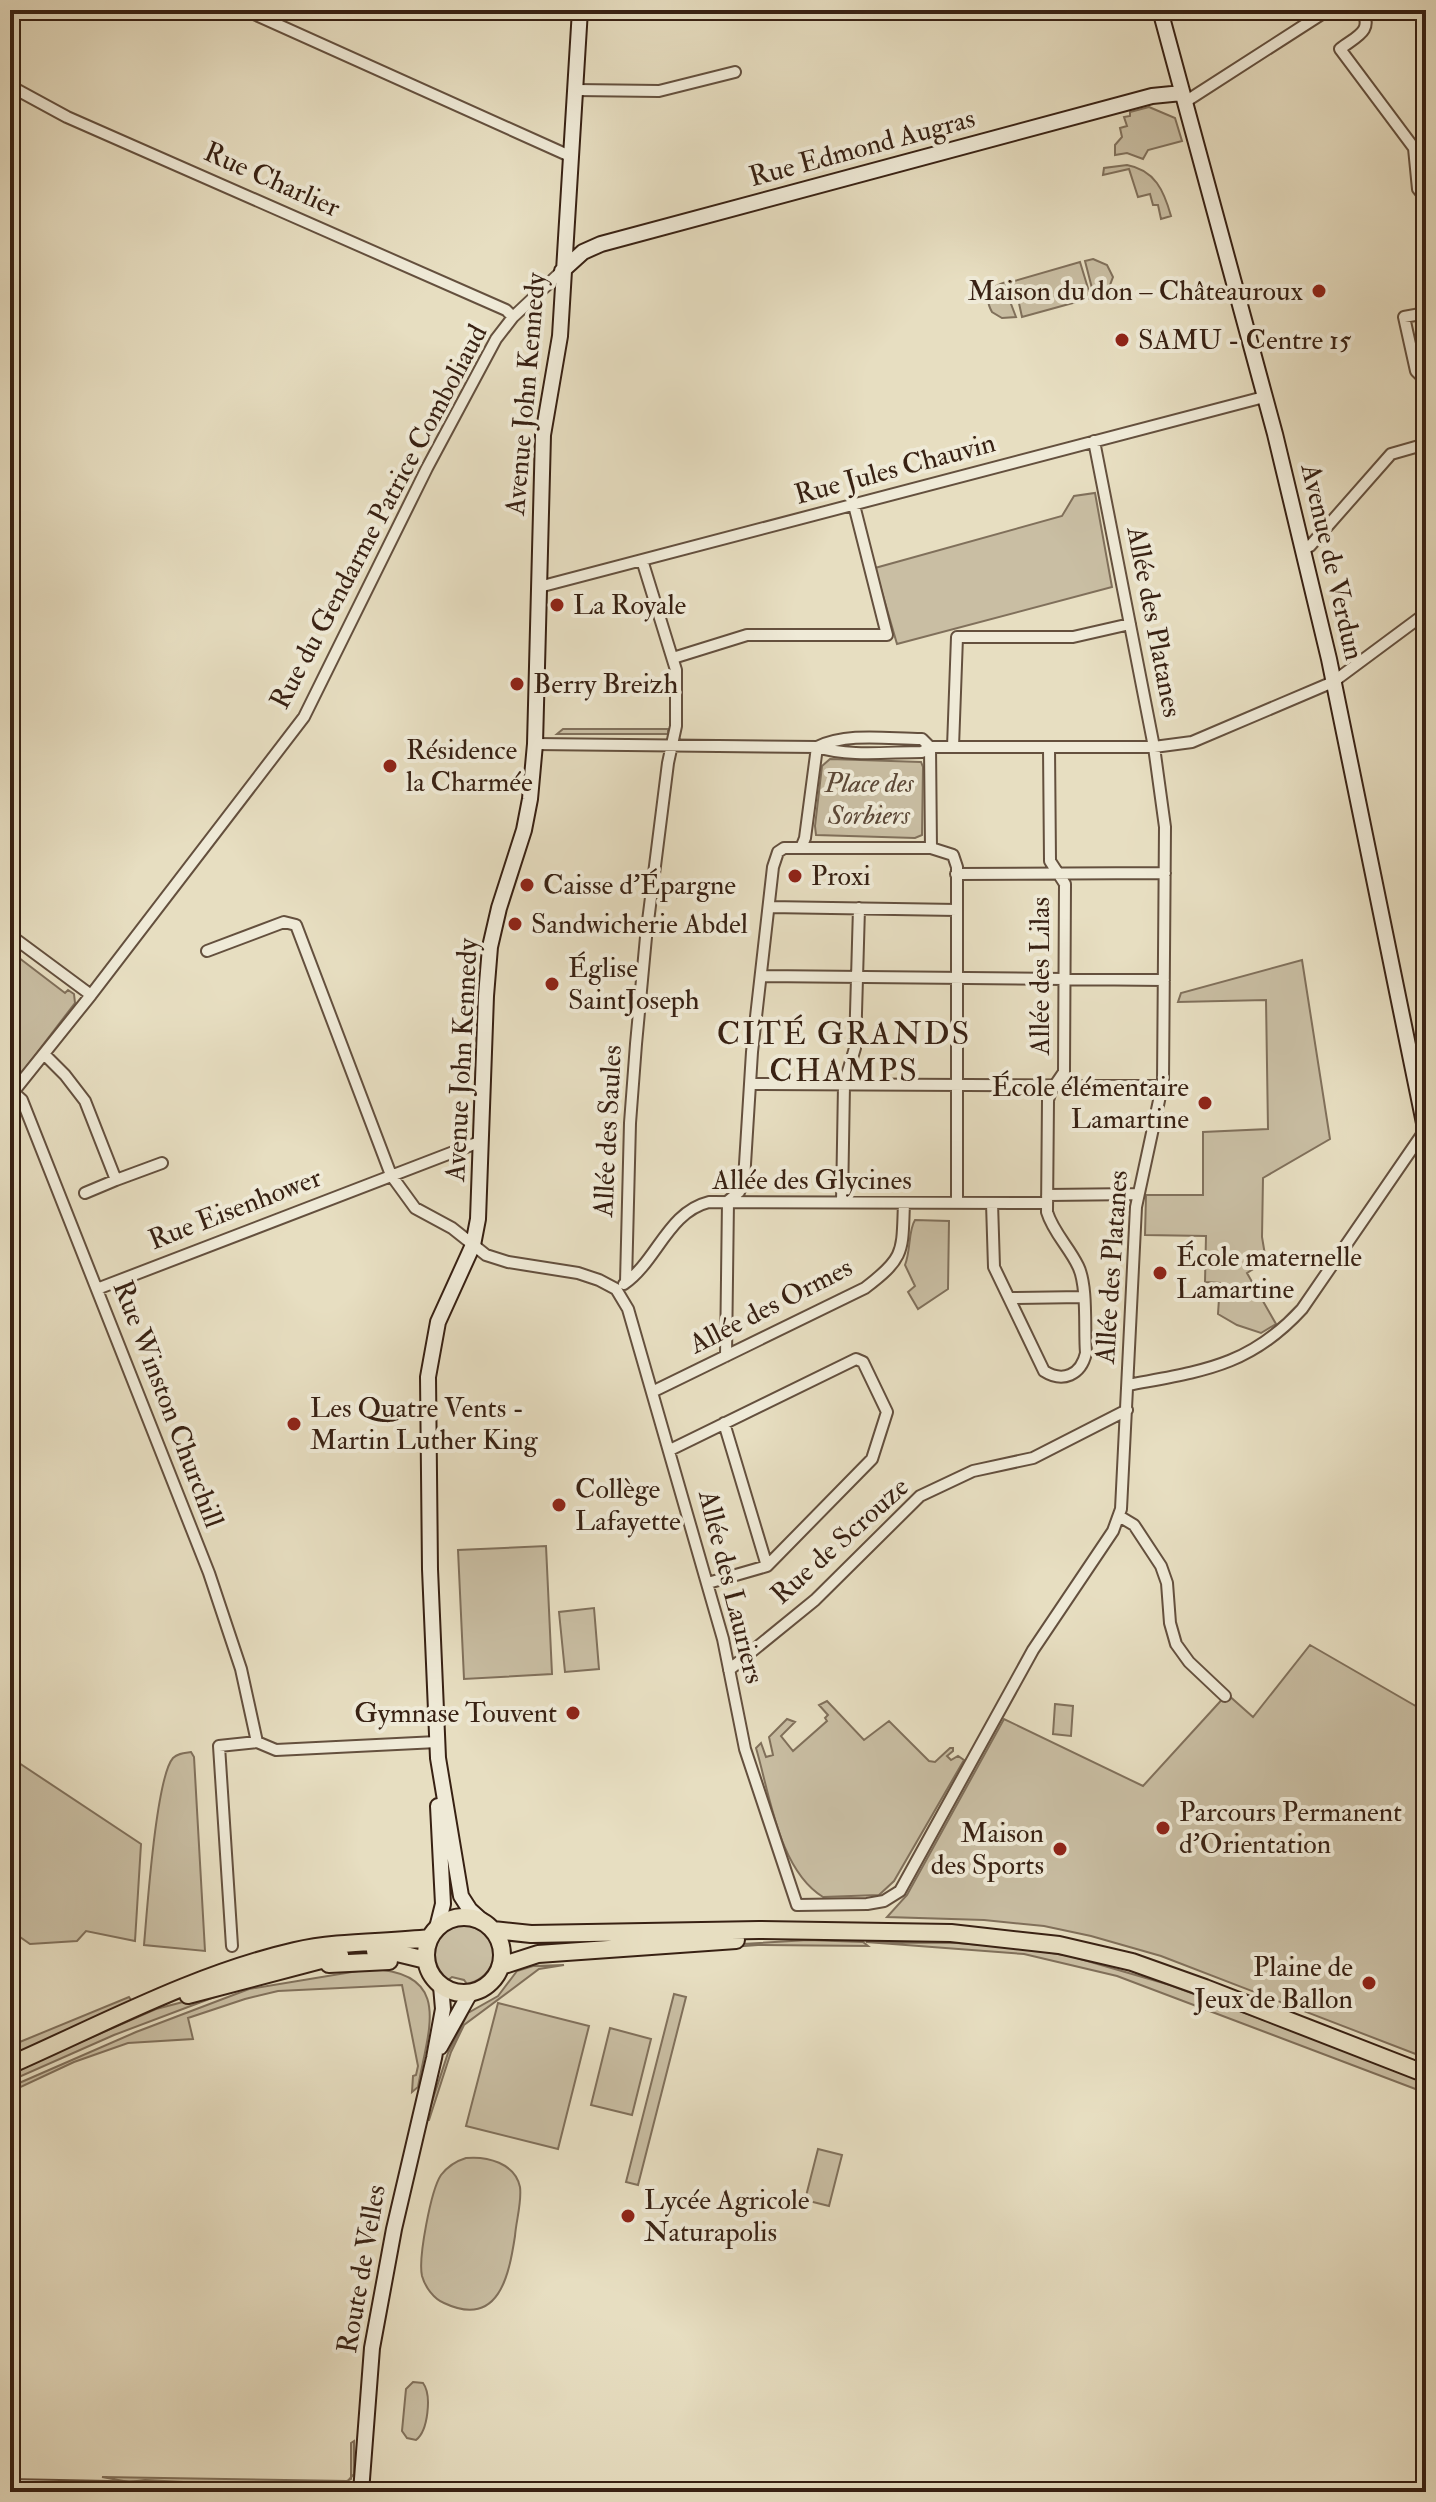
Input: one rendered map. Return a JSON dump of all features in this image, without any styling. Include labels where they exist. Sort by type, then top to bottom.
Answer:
[{"type":"main road","name":"Avenue John Kennedy","points":[[433,1933],[443,1904],[430,1569],[428,1377],[438,1322],[473,1245],[481,1190],[490,947],[530,799],[535,744],[543,435],[560,336],[580,10]]},
{"type":"main road","name":"Avenue de Verdun","points":[[1160,10],[1303,549],[1426,1131]]},
{"type":"main road","name":"Rue Edmond Augras","points":[[562,271],[583,252],[601,244],[1152,96],[1183,98]]},
{"type":"main road","name":"Avenue John Kennedy","points":[[567,218],[573,241],[582,246],[601,244]]},
{"type":"main road","name":"Avenue John Kennedy","points":[[438,1758],[461,1896],[470,1910],[491,1930]]},
{"type":"main road","points":[[10,2065],[177,1989],[254,1961],[300,1950],[433,1933],[447,1920],[458,1917],[491,1930],[531,1934],[745,1930],[951,1933],[1059,1945],[1132,1962],[1426,2074]]},
{"type":"main road","points":[[433,1933],[428,1966],[441,1986],[470,1993],[490,1984],[501,1966],[503,1956],[491,1930]]},
{"type":"main road","points":[[501,1966],[522,1957],[548,1952],[805,1933]]},
{"type":"main road","points":[[111,2021],[272,1971],[379,1960],[428,1966]]},
{"type":"main road","name":"Route de Velles","points":[[361,2492],[372,2348],[394,2229],[434,2058],[443,2009],[441,1986]]},
{"type":"main road","name":"Route de Velles","points":[[434,2058],[470,1993]]},
{"type":"street","points":[[245,10],[572,157]]},
{"type":"street","points":[[1183,98],[1328,10]]},
{"type":"street","points":[[1361,10],[1367,22],[1366,28],[1340,49],[1414,148],[1418,189],[1426,199]]},
{"type":"street","points":[[576,90],[659,91],[735,72]]},
{"type":"street","name":"Rue Charlier","points":[[10,86],[67,117],[506,310],[513,317]]},
{"type":"street","name":"Rue du Gendarme Patrice Comboliaud","points":[[12,1094],[304,717],[496,339],[513,317],[562,271]]},
{"type":"street","points":[[1426,313],[1404,317],[1416,371],[1426,381]]},
{"type":"street","name":"Rue Jules Chauvin","points":[[539,587],[1264,397]]},
{"type":"street","name":"Allée des Platanes","points":[[797,1905],[867,1904],[884,1901],[900,1891],[1033,1650],[1113,1531],[1119,1516],[1138,1194],[1162,1086],[1165,827],[1154,747],[1094,441]]},
{"type":"street","points":[[1303,549],[1310,546],[1391,454],[1426,444]]},
{"type":"street","points":[[673,658],[747,635],[887,635],[854,505]]},
{"type":"street","name":"Allée des Saules","points":[[626,1282],[629,1133],[636,1044],[668,763],[674,745],[676,670],[642,560]]},
{"type":"street","points":[[930,747],[1154,747],[1192,742],[1333,682],[1426,613]]},
{"type":"street","points":[[953,747],[957,637],[1073,637],[1130,624]]},
{"type":"street","points":[[535,744],[817,747],[834,739],[922,739],[930,747],[931,848]]},
{"type":"street","points":[[801,848],[817,747]]},
{"type":"street","name":"Allée des Lilas","points":[[1047,1199],[1048,1100],[1064,1072],[1065,884],[1050,861],[1049,748]]},
{"type":"street","points":[[726,1356],[728,1201],[739,1192],[744,1180],[750,1084],[773,867],[778,852],[784,848],[931,848],[953,855],[957,910],[957,1203]]},
{"type":"street","points":[[956,874],[1165,873]]},
{"type":"street","points":[[769,907],[957,910]]},
{"type":"street","points":[[842,1202],[844,1085],[855,1048],[859,908]]},
{"type":"street","points":[[207,951],[284,922],[296,925],[391,1175],[415,1208],[452,1228],[486,1255],[508,1262],[578,1273],[616,1289]]},
{"type":"street","points":[[10,935],[91,995]]},
{"type":"street","points":[[761,976],[1164,980]]},
{"type":"street","points":[[44,1054],[85,1101],[116,1180]]},
{"type":"street","points":[[750,1084],[1162,1086]]},
{"type":"street","name":"Rue Winston Churchill","points":[[12,1094],[22,1100],[209,1573],[241,1669],[257,1742]]},
{"type":"street","points":[[1128,1385],[1211,1370],[1242,1357],[1288,1324],[1302,1309],[1426,1131]]},
{"type":"street","name":"Rue Eisenhower","points":[[97,1289],[482,1141]]},
{"type":"street","points":[[85,1193],[162,1163]]},
{"type":"street","name":"Allée des Glycines","points":[[616,1289],[636,1276],[680,1217],[697,1205],[728,1201],[992,1203],[1138,1194]]},
{"type":"street","points":[[992,1203],[994,1264],[1044,1371],[1053,1377],[1063,1377],[1074,1374],[1083,1365],[1086,1353],[1083,1297],[1080,1267],[1050,1222],[1047,1199]]},
{"type":"street","name":"Allée des Ormes","points":[[652,1392],[865,1288],[888,1270],[902,1249],[904,1203]]},
{"type":"street","name":"Allée des Lauriers","points":[[616,1289],[628,1309],[670,1450],[708,1583],[745,1749],[797,1905]]},
{"type":"street","points":[[1009,1298],[1083,1297]]},
{"type":"street","points":[[670,1450],[856,1359],[863,1362],[887,1412],[872,1459],[767,1566],[708,1583]]},
{"type":"street","name":"Rue de Scrouze","points":[[729,1670],[815,1600],[920,1496],[973,1471],[1033,1458],[1127,1410]]},
{"type":"street","points":[[724,1423],[767,1566]]},
{"type":"street","points":[[1119,1516],[1134,1525],[1161,1566],[1167,1583],[1170,1623],[1176,1644],[1189,1662],[1225,1696]]},
{"type":"street","points":[[232,1946],[219,1746],[257,1742],[276,1750],[437,1742]]},
{"type":"street","points":[[10,2485],[349,2492]]},
{"type":"green space","points":[[1149,107],[1175,118],[1182,141],[1148,150],[1143,159],[1127,153],[1115,155],[1115,145],[1122,137],[1120,128],[1127,126],[1124,117],[1130,116],[1130,112]]},
{"type":"green space","points":[[1127,165],[1145,172],[1157,183],[1171,216],[1161,219],[1158,205],[1153,205],[1150,194],[1138,197],[1129,169],[1103,175],[1104,168]]},
{"type":"green space","points":[[1093,259],[1107,265],[1113,277],[1108,290],[1094,296],[1085,261]]},
{"type":"green space","points":[[1080,262],[1091,298],[1022,317],[1011,282]]},
{"type":"green space","points":[[1006,282],[1016,317],[1002,318],[989,306],[990,292]]},
{"type":"green space","points":[[1095,493],[1112,587],[897,644],[875,568],[1062,516],[1074,496]]},
{"type":"green space","points":[[563,729],[668,729],[668,734],[557,734]]},
{"type":"green space","name":"Place des Sorbiers","points":[[830,759],[921,762],[922,835],[915,838],[816,835],[822,766]]},
{"type":"green space","points":[[10,951],[65,993],[68,990],[74,994],[75,1003],[10,1088]]},
{"type":"green space","points":[[1302,960],[1330,1139],[1263,1178],[1262,1237],[1266,1261],[1247,1273],[1276,1324],[1261,1333],[1218,1314],[1220,1283],[1205,1282],[1206,1236],[1145,1235],[1146,1195],[1203,1195],[1203,1132],[1268,1129],[1266,1000],[1178,1002],[1181,993]]},
{"type":"green space","points":[[915,1220],[949,1221],[948,1289],[918,1309],[908,1292],[915,1286],[905,1265]]},
{"type":"green space","points":[[546,1546],[552,1674],[464,1679],[458,1550]]},
{"type":"green space","points":[[594,1608],[599,1669],[565,1672],[559,1612]]},
{"type":"green space","points":[[1310,1645],[1426,1712],[1426,2058],[1161,1956],[1091,1936],[1044,1926],[984,1920],[887,1917],[907,1895],[1004,1719],[1143,1786],[1227,1694],[1253,1717]]},
{"type":"green space","points":[[827,1701],[864,1740],[889,1721],[929,1761],[935,1762],[950,1748],[953,1751],[947,1756],[951,1760],[958,1756],[964,1760],[894,1881],[879,1895],[823,1897],[808,1885],[786,1850],[772,1809],[756,1748],[761,1743],[766,1757],[773,1755],[769,1737],[787,1719],[795,1722],[781,1736],[793,1751],[827,1721],[825,1718],[828,1715],[819,1705]]},
{"type":"green space","points":[[1055,1704],[1073,1706],[1071,1736],[1053,1734]]},
{"type":"green space","points":[[191,1752],[194,1757],[205,1951],[144,1945],[153,1846],[167,1770],[173,1758]]},
{"type":"green space","points":[[10,1757],[141,1844],[135,1941],[86,1931],[77,1941],[30,1944],[10,1930]]},
{"type":"green space","points":[[463,1925],[484,1934],[491,1942],[494,1954],[486,1974],[467,1984],[452,1977],[448,1980],[441,1972],[435,1955],[439,1939],[445,1932]]},
{"type":"green space","points":[[808,1940],[863,1942],[868,1946],[758,1945],[691,1950],[691,1947]]},
{"type":"green space","points":[[866,1942],[957,1943],[1022,1948],[1070,1956],[1170,1985],[1426,2081],[1426,2093],[1117,1976],[1024,1954]]},
{"type":"green space","points":[[564,1965],[539,1969],[464,2025],[451,2052],[429,2120],[426,2120],[448,2053],[468,2013],[498,1996],[517,1971],[533,1966]]},
{"type":"green space","points":[[370,1969],[397,1973],[414,1981],[425,1993],[429,2008],[427,2045],[418,2087],[412,2092],[413,2076],[418,2066],[402,1985],[278,1991],[245,1999],[188,2018],[193,2039],[128,2043],[74,2062],[10,2092],[10,2087],[136,2032],[249,1989]]},
{"type":"green space","points":[[241,1987],[114,2035],[10,2081],[10,2073],[156,2009]]},
{"type":"green space","points":[[674,1994],[686,1997],[638,2185],[626,2182]]},
{"type":"green space","points":[[129,1997],[132,2001],[10,2058],[10,2046]]},
{"type":"green space","points":[[498,2003],[589,2026],[558,2149],[466,2126]]},
{"type":"green space","points":[[610,2028],[651,2039],[632,2115],[591,2105]]},
{"type":"green space","points":[[818,2149],[842,2155],[829,2206],[805,2200]]},
{"type":"green space","points":[[466,2158],[483,2158],[499,2163],[512,2172],[520,2187],[509,2267],[498,2294],[489,2304],[477,2309],[463,2309],[437,2299],[425,2284],[421,2267],[426,2224],[437,2183],[449,2166]]},
{"type":"green space","points":[[413,2382],[423,2383],[428,2404],[426,2421],[416,2440],[407,2438],[402,2431],[406,2389]]},
{"type":"green space","points":[[354,2441],[354,2474],[351,2477],[351,2443]]},
{"type":"green space","points":[[102,2477],[347,2481],[346,2485],[241,2485],[145,2480],[129,2482]]},
{"type":"place","name":"Maison du don – Châteauroux","points":[[1319,291]]},
{"type":"place","name":"SAMU - Centre 15","points":[[1122,340]]},
{"type":"place","name":"La Royale","points":[[557,605]]},
{"type":"place","name":"Berry Breizh","points":[[517,684]]},
{"type":"place","name":"Résidence la Charmée","points":[[390,766]]},
{"type":"place","name":"Proxi","points":[[795,876]]},
{"type":"place","name":"Caisse d'Épargne","points":[[527,885]]},
{"type":"place","name":"Sandwicherie Abdel","points":[[515,924]]},
{"type":"place","name":"Église SaintJoseph","points":[[552,984]]},
{"type":"place","name":"École élémentaire Lamartine","points":[[1205,1103]]},
{"type":"place","name":"École maternelle Lamartine","points":[[1160,1273]]},
{"type":"place","name":"Les Quatre Vents - Martin Luther King","points":[[294,1424]]},
{"type":"place","name":"Collège Lafayette","points":[[559,1505]]},
{"type":"place","name":"Gymnase Touvent","points":[[573,1713]]},
{"type":"place","name":"Parcours Permanent d'Orientation","points":[[1163,1828]]},
{"type":"place","name":"Maison des Sports","points":[[1060,1849]]},
{"type":"place","name":"Plaine de Jeux de Ballon","points":[[1369,1983]]},
{"type":"place","name":"Lycée Agricole Naturapolis","points":[[628,2216]]},
{"type":"district","name":"CITÉ GRANDS CHAMPS","points":[[844,1052]]}]
